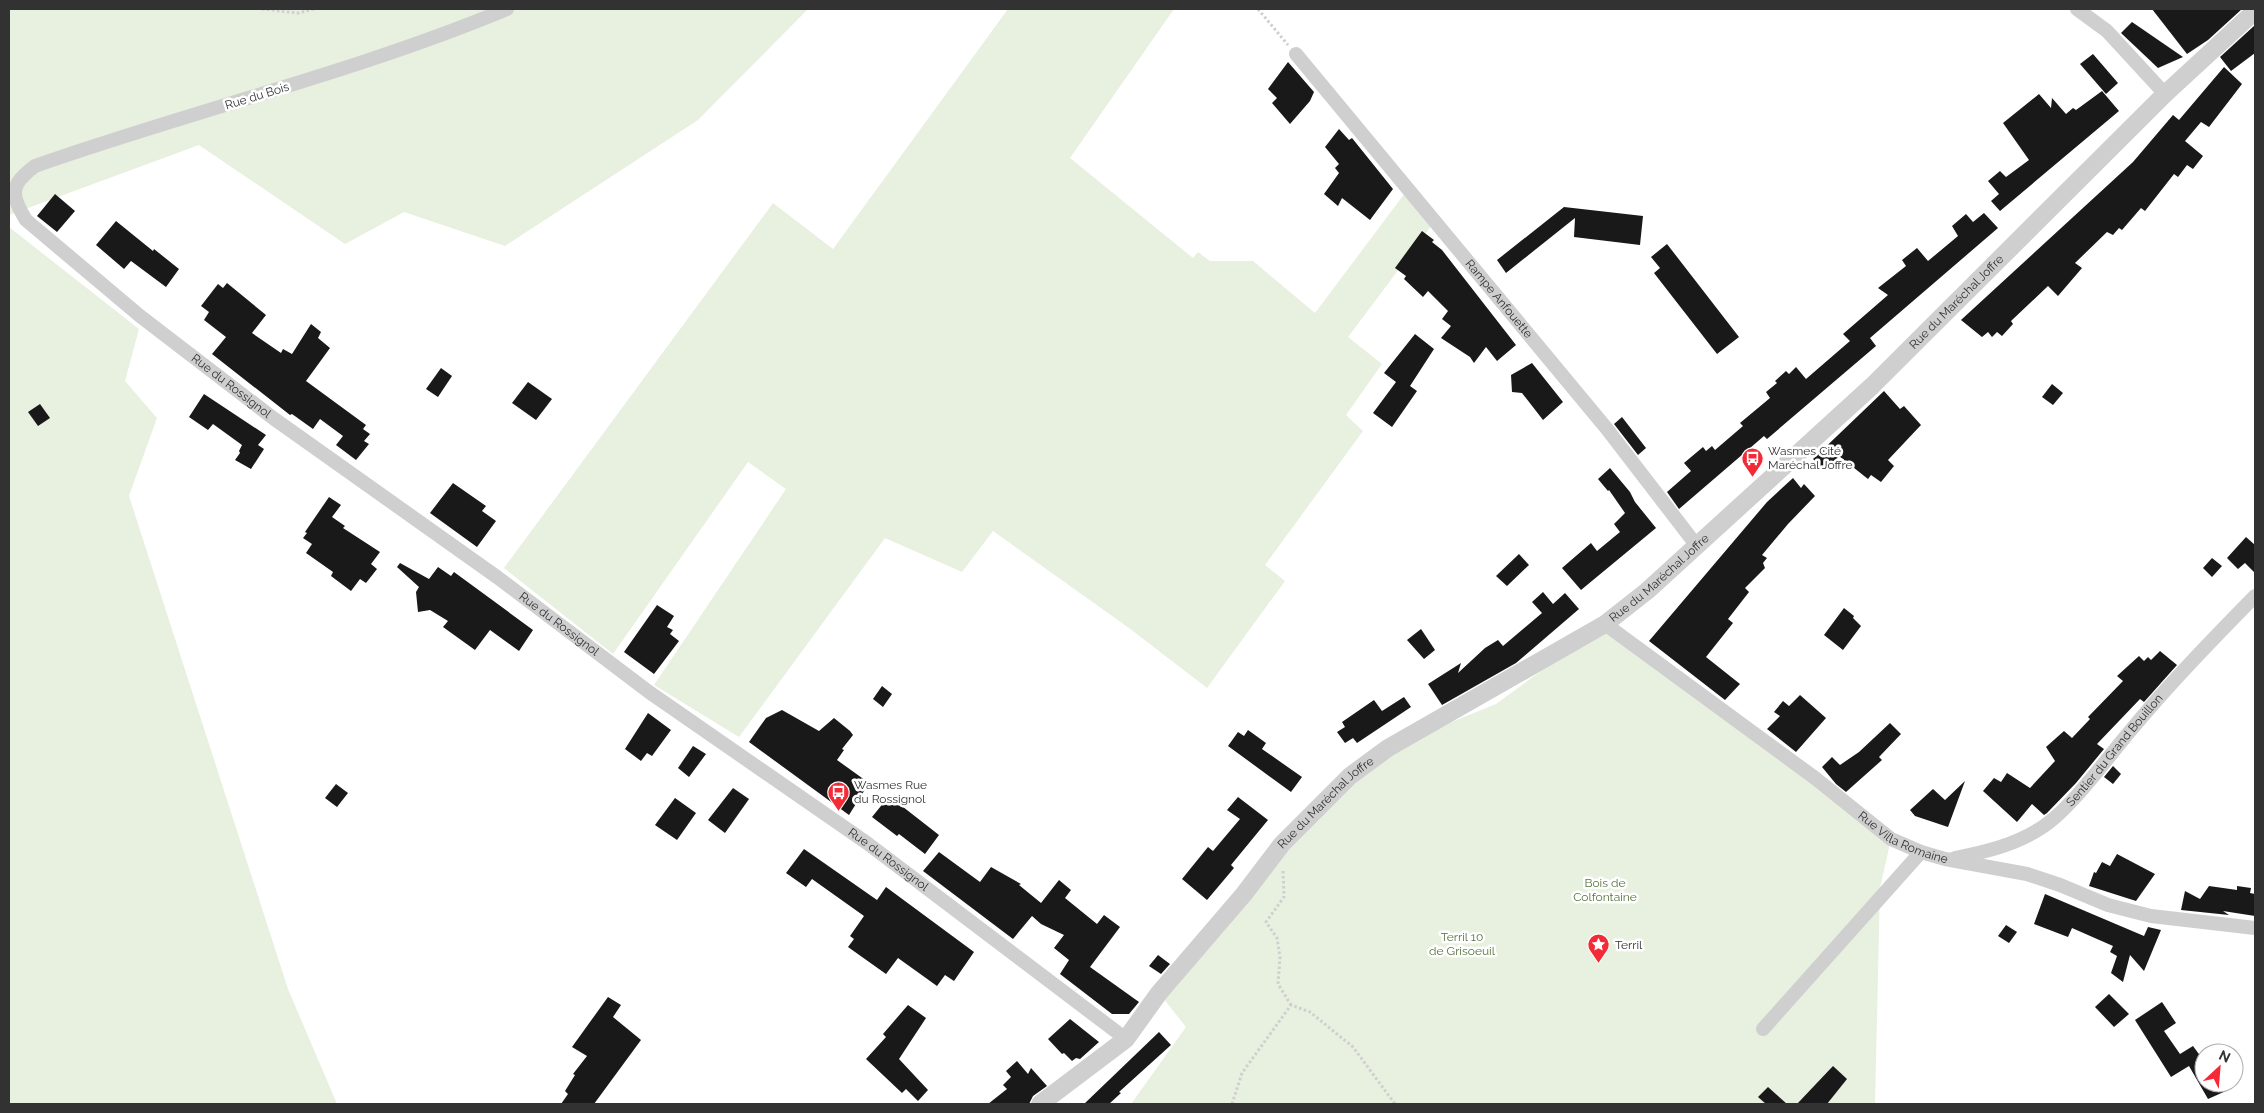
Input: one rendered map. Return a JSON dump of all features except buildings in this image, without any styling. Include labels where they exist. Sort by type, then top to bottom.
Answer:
[{"type":"street","name":"Rue du Bois","points":[[14,189],[21,177],[35,166],[356,65],[461,28],[507,9]]},
{"type":"street","points":[[2076,9],[2107,31],[2165,94]]},
{"type":"street","name":"Rue du Maréchal Joffre","points":[[1040,1104],[1126,1039],[1160,994],[1244,894],[1282,844],[1350,776],[1388,748],[1605,624],[1647,591],[1905,354],[2165,94],[2255,11]]},
{"type":"street","name":"Rampe Anfouette","points":[[1296,54],[1607,429],[1697,546]]},
{"type":"street","name":"Rue du Rossignol","points":[[14,189],[16,205],[26,220],[140,316],[258,406],[497,577],[642,687],[867,843],[1126,1039]]},
{"type":"street","name":"Sentier du Grand Bouillon","points":[[1945,859],[1981,853],[2012,843],[2042,828],[2067,805],[2174,678],[2255,596]]},
{"type":"street","name":"Rue Villa Romaine","points":[[1605,624],[1814,778],[1891,839],[1921,852],[1945,859],[2027,874],[2060,885],[2108,905],[2151,916],[2255,928]]},
{"type":"street","points":[[1763,1030],[1921,852]]},
{"type":"path","points":[[262,9],[298,12],[314,9]]},
{"type":"path","points":[[1258,9],[1296,54]]},
{"type":"path","points":[[1282,844],[1284,897],[1266,922],[1277,938],[1279,948],[1278,984],[1291,1005],[1310,1012],[1353,1047],[1395,1104]]},
{"type":"path","points":[[1232,1104],[1242,1072],[1291,1005]]},
{"type":"green space","points":[[9,9],[808,9],[698,120],[505,246],[404,212],[345,244],[199,145],[9,215]]},
{"type":"green space","points":[[1008,9],[1174,9],[1070,158],[1193,258],[1198,252],[1210,261],[1253,261],[1315,313],[1408,189],[1435,221],[1348,337],[1382,364],[1346,415],[1363,431],[1265,565],[1285,581],[1207,688],[1129,628],[993,531],[962,572],[885,538],[739,737],[654,685],[786,489],[748,462],[613,654],[504,568],[773,203],[833,249]]},
{"type":"green space","points":[[9,227],[139,329],[125,381],[157,418],[129,496],[288,989],[337,1104],[9,1104]]},
{"type":"green space","name":"Bois de Colfontaine","points":[[1605,624],[1891,839],[1880,888],[1875,1104],[1131,1104],[1186,1027],[1159,993],[1244,894],[1388,748],[1496,704]]},
{"type":"place","name":"Wasmes Cité Maréchal Joffre","points":[[1752,477]]},
{"type":"place","name":"Wasmes Rue du Rossignol","points":[[838,811]]},
{"type":"place","name":"Terril","points":[[1599,964]]},
{"type":"park label","name":"Terril 10 de Grisoeuil","points":[[1462,944]]}]
